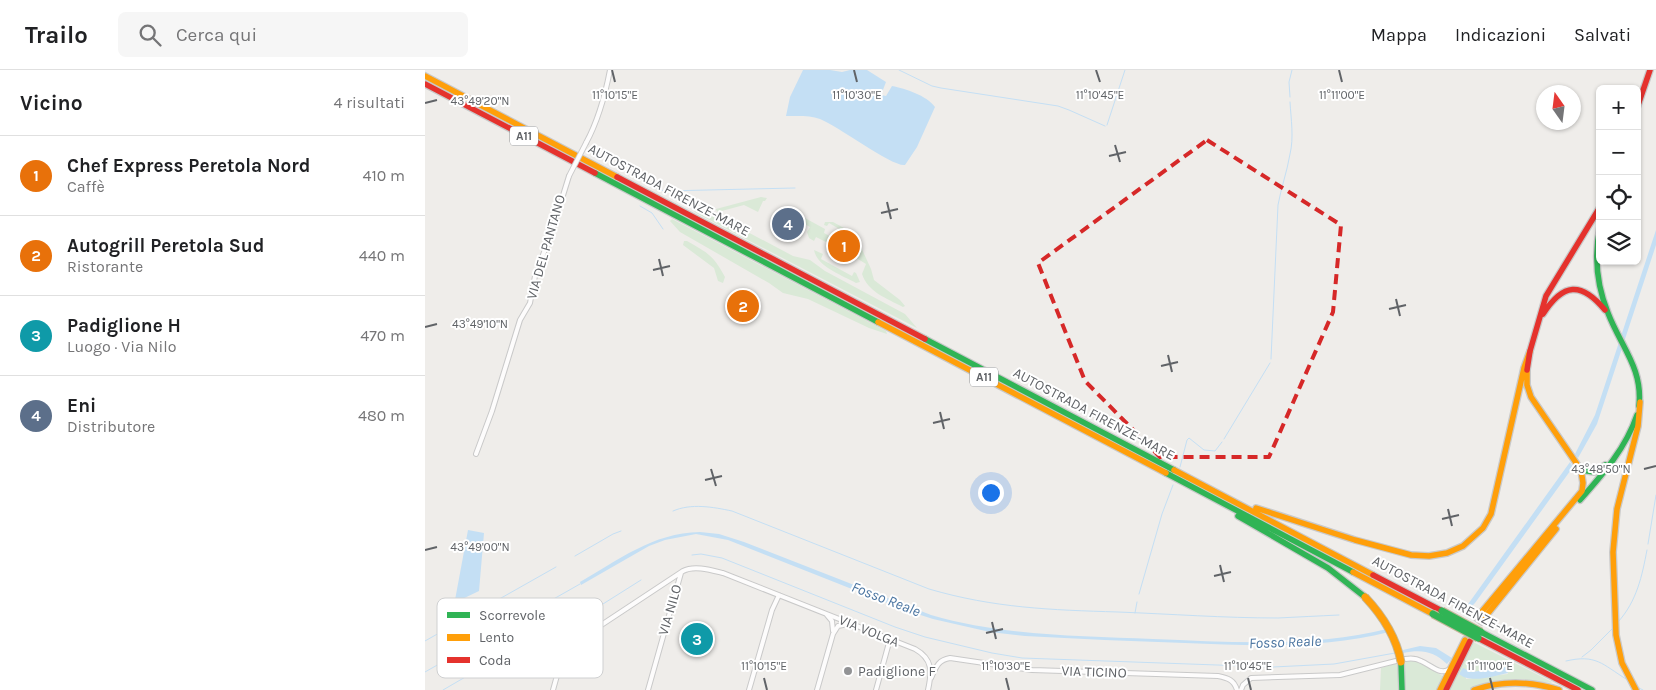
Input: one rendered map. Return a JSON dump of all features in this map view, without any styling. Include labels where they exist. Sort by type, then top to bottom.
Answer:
[{"type":"main road","points":[[1641,96],[1650,70]]},
{"type":"main road","name":"AUTOSTRADA FIRENZE-MARE","points":[[425,76],[1171,472],[1433,614],[1593,690]]},
{"type":"main road","name":"AUTOSTRADA FIRENZE-MARE","points":[[425,84],[1171,472],[1443,611],[1480,635],[1578,690]]},
{"type":"main road","points":[[1171,472],[1261,510],[1346,538],[1411,555],[1429,556],[1447,553],[1463,546],[1483,528],[1491,514],[1524,368],[1537,324],[1552,285],[1596,213]]},
{"type":"main road","points":[[1597,265],[1600,287],[1608,314],[1637,375],[1640,402],[1638,426],[1617,510],[1613,542],[1616,635],[1622,663],[1636,690]]},
{"type":"main road","points":[[1537,324],[1551,301],[1557,295],[1573,289],[1592,295],[1608,314]]},
{"type":"main road","points":[[1530,351],[1527,380],[1528,391],[1581,470],[1583,487],[1580,495],[1482,615],[1610,464],[1632,431],[1640,402]]},
{"type":"main road","points":[[1581,470],[1597,471],[1618,451]]},
{"type":"main road","points":[[1171,472],[1328,568],[1365,597],[1380,613],[1390,627],[1395,639],[1401,661],[1403,690]]},
{"type":"main road","points":[[1440,690],[1467,640],[1445,690]]},
{"type":"main road","points":[[1474,690],[1493,684],[1515,682],[1559,690]]},
{"type":"street","name":"VIA DEL PANTANO","points":[[476,454],[520,320],[530,303],[535,276],[552,231],[563,188],[596,124],[610,70]]},
{"type":"street","name":"VIA NILO","points":[[648,690],[681,573],[688,569],[712,570],[779,595]]},
{"type":"street","points":[[603,625],[681,573]]},
{"type":"street","points":[[749,690],[772,610],[779,595]]},
{"type":"street","name":"VIA VOLGA","points":[[779,595],[915,649],[925,656],[930,666],[927,690]]},
{"type":"street","points":[[825,613],[832,621],[833,634]]},
{"type":"street","points":[[817,690],[835,629],[841,625],[853,624]]},
{"type":"street","points":[[876,690],[890,639]]},
{"type":"street","name":"VIA TICINO","points":[[929,682],[937,664],[943,659],[950,658],[1032,670],[1218,676],[1230,679],[1235,684],[1237,690]]},
{"type":"street","points":[[1241,690],[1243,685],[1251,678],[1341,675],[1415,659],[1441,672],[1448,671],[1452,667]]},
{"type":"highlighted area","points":[[1207,140],[1341,225],[1333,312],[1269,457],[1160,457],[1085,381],[1038,263]]},
{"type":"green space","points":[[761,197],[767,198],[763,201],[758,212],[744,205],[718,212],[716,210],[716,209]]},
{"type":"green space","points":[[694,211],[723,219],[793,256],[810,260],[825,271],[905,314],[917,328],[696,213]]},
{"type":"green space","points":[[803,217],[825,229],[824,233],[833,238],[834,246],[816,237],[814,241],[809,238],[807,232],[810,227],[801,222]]},
{"type":"green space","points":[[672,219],[886,331],[887,334],[869,328],[808,299],[783,293],[680,232],[670,221]]},
{"type":"green space","points":[[825,222],[833,222],[855,234],[874,280],[905,306],[903,307],[873,290],[862,274],[866,264],[850,254],[855,241],[840,233],[841,230],[829,223],[827,226],[824,225]]},
{"type":"green space","points":[[684,241],[700,249],[713,259],[725,277],[723,283],[718,281],[714,268],[683,245]]},
{"type":"green space","points":[[814,250],[823,254],[821,259],[852,276],[854,272],[856,273],[860,282],[856,283],[825,266],[816,256]]},
{"type":"green space","points":[[1473,642],[1552,682],[1521,679],[1499,680],[1469,690],[1449,690]],"holes":[[[1506,667],[1508,674],[1466,679],[1465,670],[1472,672]]]},
{"type":"green space","points":[[1413,660],[1444,677],[1437,690],[1405,690],[1404,661]]},
{"type":"green space","points":[[1397,663],[1400,690],[1380,690],[1381,668]]},
{"type":"water","points":[[803,70],[842,72],[867,70],[886,82],[881,95],[886,96],[892,86],[915,93],[931,103],[935,107],[917,147],[905,165],[889,160],[820,119],[808,116],[786,116],[790,97]]},
{"type":"water","points":[[1656,230],[1656,245],[1597,424],[1578,458],[1575,454],[1595,415]]},
{"type":"water","points":[[1570,462],[1573,467],[1475,603],[1469,609],[1466,607]]},
{"type":"water","points":[[468,530],[484,533],[479,591],[464,598],[455,598]]},
{"type":"water","points":[[700,532],[719,534],[744,542],[931,615],[958,622],[1013,631],[1069,636],[1241,642],[1329,639],[1387,629],[1389,632],[1313,644],[1261,645],[1065,638],[990,632],[933,619],[905,610],[728,540],[696,534],[665,540],[649,546],[581,585],[580,582],[651,542],[666,537]]},
{"type":"water","points":[[1420,646],[1436,648],[1452,658],[1447,664],[1437,656],[1427,652],[1403,653],[1403,650]]},
{"type":"water","points":[[1506,667],[1508,673],[1476,679],[1459,674],[1463,668],[1472,672]]},
{"type":"waterway","points":[[899,70],[932,86],[1058,106],[1105,126]]},
{"type":"waterway","points":[[1107,125],[1125,70]]},
{"type":"waterway","points":[[1290,97],[1289,82],[1292,70]]},
{"type":"waterway","points":[[1271,359],[1278,205],[1292,142],[1290,102]]},
{"type":"waterway","points":[[650,185],[664,191],[795,188]]},
{"type":"waterway","points":[[640,206],[652,213],[663,229]]},
{"type":"waterway","points":[[1224,439],[1270,363]]},
{"type":"waterway","points":[[1180,467],[1189,438],[1204,450],[1215,451],[1222,442]]},
{"type":"waterway","points":[[1139,594],[1162,514],[1173,485]]},
{"type":"waterway","points":[[1648,544],[1656,495]]},
{"type":"waterway","points":[[673,511],[695,506],[732,511],[929,589],[1000,604],[1069,610],[1238,617],[1278,618],[1339,615]]},
{"type":"waterway","points":[[575,556],[621,531]]},
{"type":"waterway","points":[[1618,622],[1634,597],[1641,579],[1647,550]]},
{"type":"waterway","points":[[692,555],[701,554],[722,558],[895,627],[925,637],[1022,658],[1273,667],[1334,664],[1395,653]]},
{"type":"waterway","points":[[501,598],[556,567]]},
{"type":"waterway","points":[[603,604],[641,580]]},
{"type":"waterway","name":"Fosso Reale","points":[[555,598],[580,584]]},
{"type":"waterway","points":[[1135,613],[1137,602]]},
{"type":"waterway","name":"Fosso Reale","points":[[1458,612],[1468,607]]},
{"type":"waterway","points":[[1582,657],[1612,629]]},
{"type":"waterway","points":[[425,641],[437,634]]},
{"type":"waterway","points":[[1566,661],[1576,659],[1592,660],[1626,679]]},
{"type":"waterway","name":"Fosso Reale","points":[[425,672],[437,665]]},
{"type":"waterway","points":[[443,690],[464,678]]},
{"type":"waterway","points":[[1637,687],[1643,690]]},
{"type":"tunnel","points":[[1471,629],[1480,614]]},
{"type":"tunnel","points":[[1475,632],[1485,617]]},
{"type":"traffic: fast","points":[[595,173],[878,322]]},
{"type":"traffic: fast","points":[[1597,265],[1604,303],[1630,358],[1638,380],[1639,406]]},
{"type":"traffic: fast","points":[[925,339],[1174,470]]},
{"type":"traffic: fast","points":[[1580,500],[1620,450],[1637,415]]},
{"type":"traffic: fast","points":[[1581,470],[1594,472],[1605,465]]},
{"type":"traffic: fast","points":[[1166,473],[1353,572]]},
{"type":"traffic: fast","points":[[1238,516],[1328,568],[1365,597]]},
{"type":"traffic: fast","points":[[1442,611],[1481,632]]},
{"type":"traffic: fast","points":[[1433,614],[1478,638]]},
{"type":"traffic: fast","points":[[1481,632],[1592,690]]},
{"type":"traffic: fast","points":[[1401,662],[1402,690]]},
{"type":"traffic: slow","points":[[425,76],[617,177]]},
{"type":"traffic: slow","points":[[878,322],[1166,473]]},
{"type":"traffic: slow","points":[[1256,508],[1355,540],[1411,555],[1429,556],[1447,553],[1463,546],[1483,528],[1491,514],[1524,368],[1530,351]]},
{"type":"traffic: slow","points":[[1480,614],[1582,491],[1581,470],[1531,397],[1527,385],[1527,370]]},
{"type":"traffic: slow","points":[[1636,690],[1622,663],[1616,635],[1613,552],[1617,509],[1638,426],[1640,402]]},
{"type":"traffic: slow","points":[[1174,470],[1373,575]]},
{"type":"traffic: slow","points":[[1485,617],[1556,529]]},
{"type":"traffic: slow","points":[[1353,572],[1433,614]]},
{"type":"traffic: slow","points":[[1365,597],[1388,627],[1396,644],[1401,662]]},
{"type":"traffic: slow","points":[[1440,690],[1465,640]]},
{"type":"traffic: slow","points":[[1474,690],[1506,683],[1527,683],[1559,690]]},
{"type":"traffic: jam","points":[[1641,96],[1650,70]]},
{"type":"traffic: jam","points":[[425,84],[595,173]]},
{"type":"traffic: jam","points":[[617,177],[925,339]]},
{"type":"traffic: jam","points":[[1527,370],[1530,351],[1546,296],[1596,214]]},
{"type":"traffic: jam","points":[[1543,314],[1558,296],[1565,291],[1573,290],[1580,290],[1588,294],[1605,310]]},
{"type":"traffic: jam","points":[[1373,575],[1442,611]]},
{"type":"traffic: jam","points":[[1478,638],[1578,690]]},
{"type":"traffic: jam","points":[[1446,690],[1470,641]]},
{"type":"place","name":"Eni","points":[[788,224]]},
{"type":"place","name":"Chef Express Peretola Nord","points":[[844,246]]},
{"type":"place","name":"Autogrill Peretola Sud","points":[[743,306]]},
{"type":"place","name":"Padiglione H","points":[[697,639]]},
{"type":"place","name":"Padiglione F","points":[[848,671]]}]
